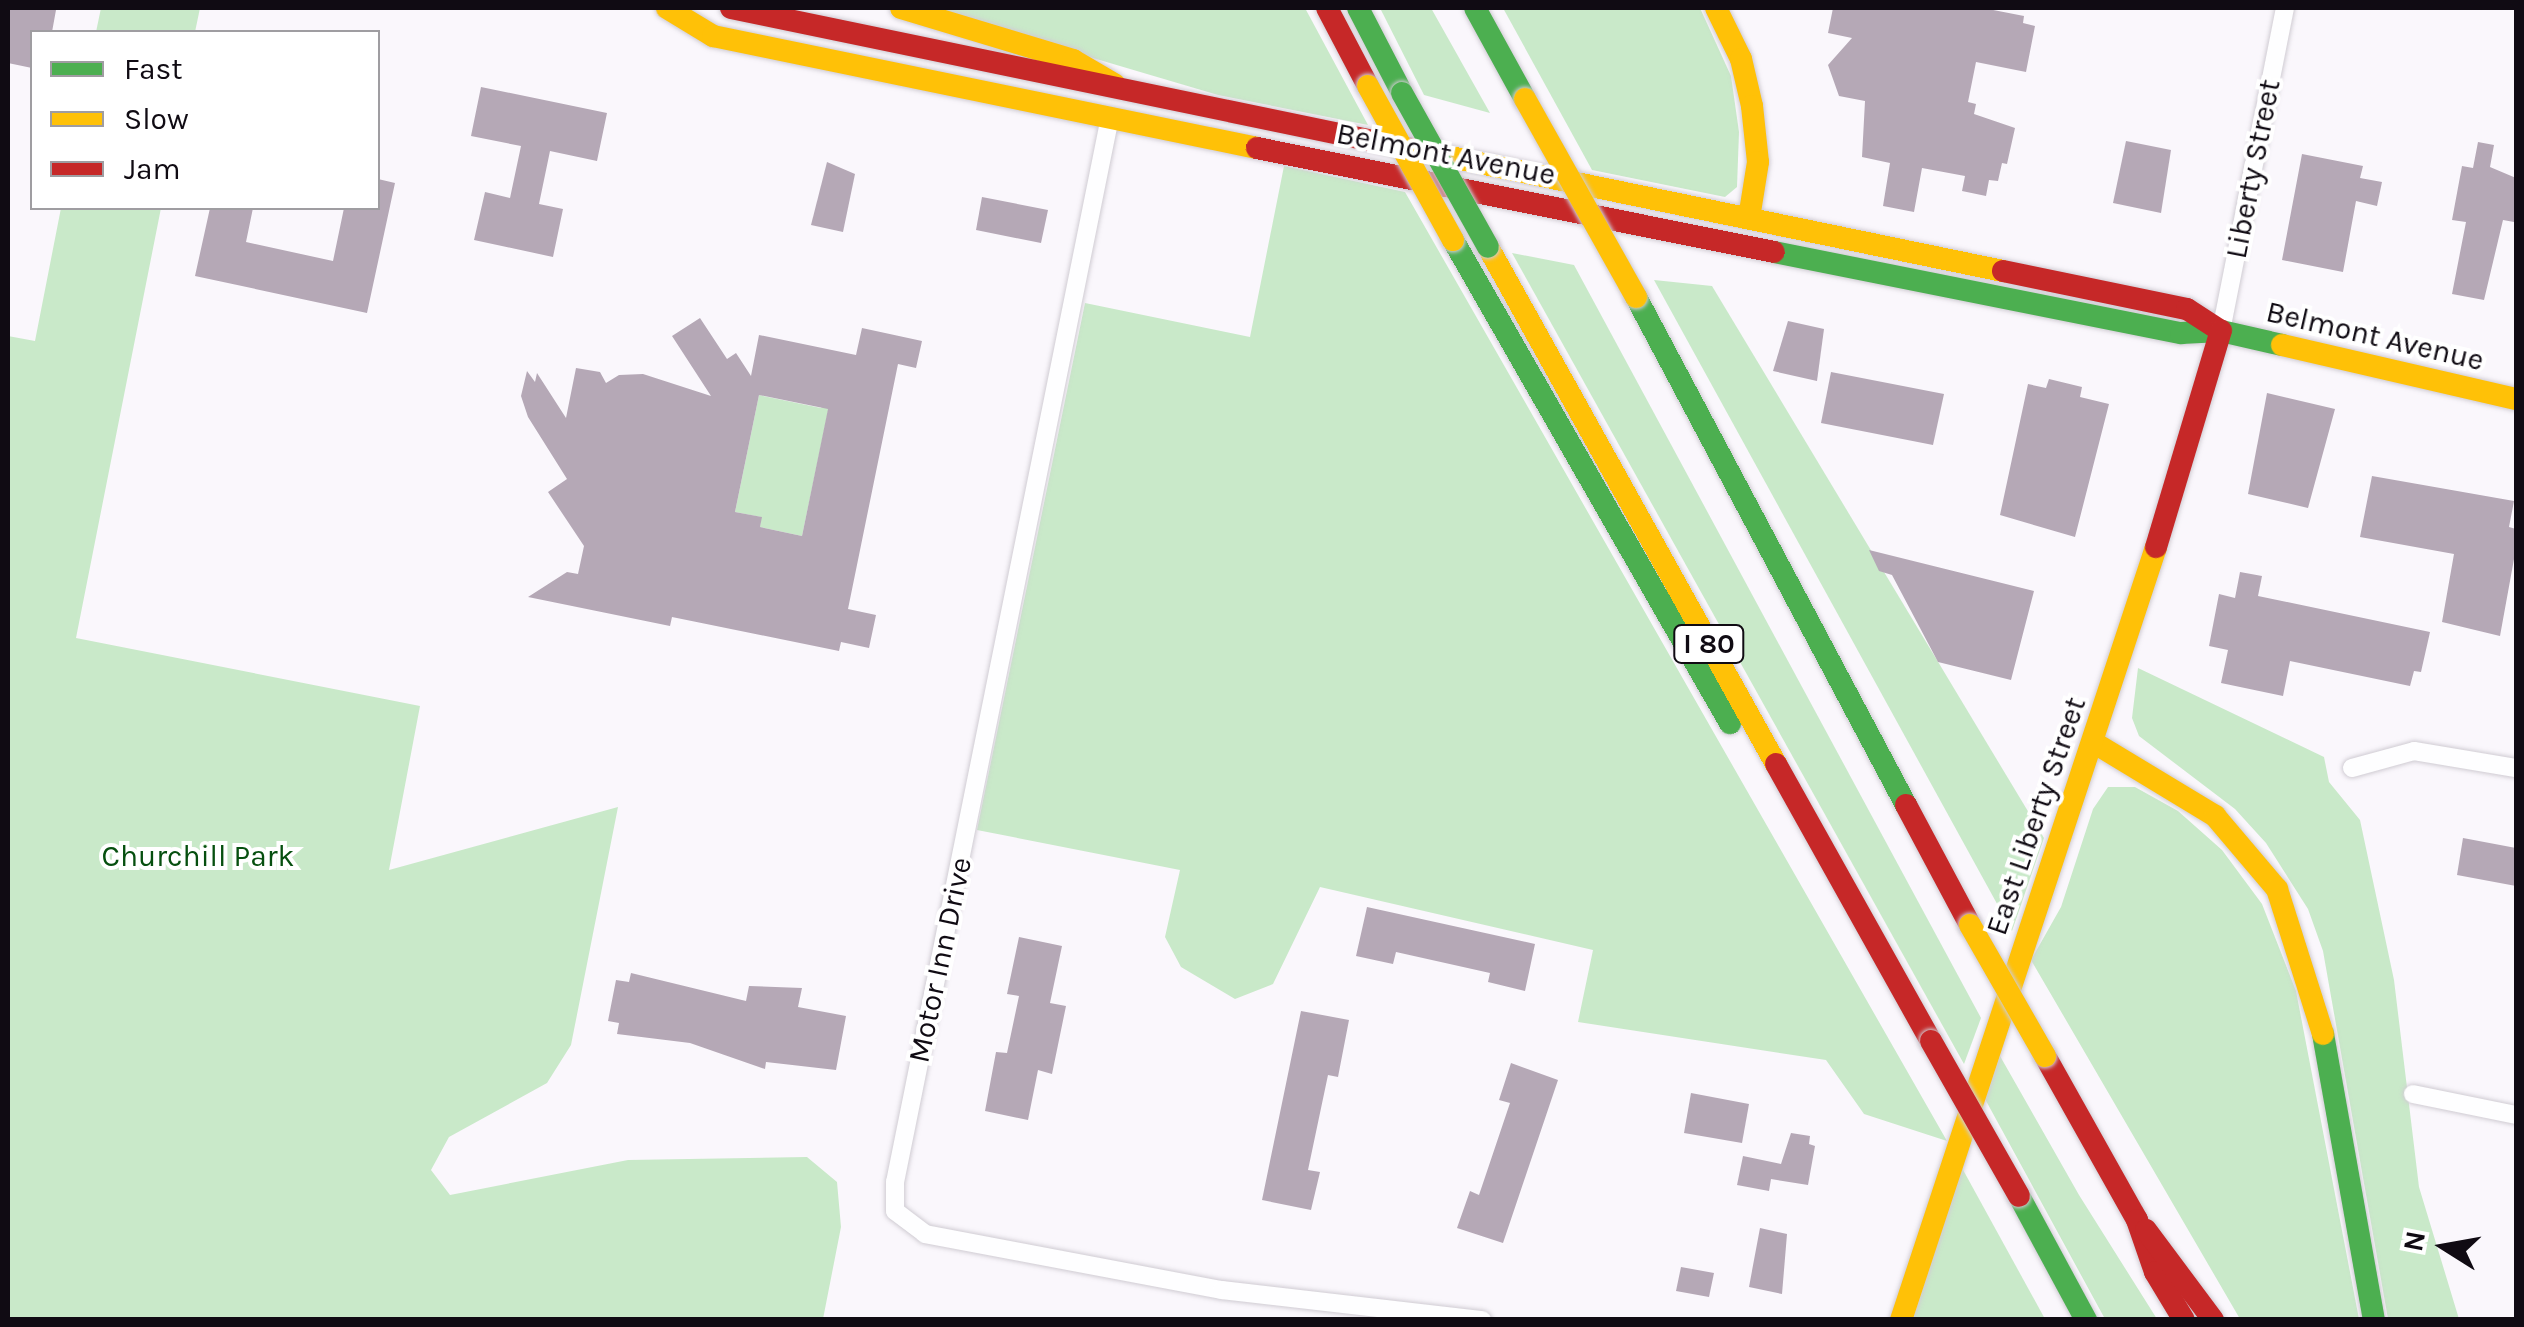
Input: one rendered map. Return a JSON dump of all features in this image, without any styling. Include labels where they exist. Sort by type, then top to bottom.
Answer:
[{"type":"main road","name":"Belmont Avenue","points":[[667,8],[713,36],[2180,333],[2221,330],[2516,399]]},
{"type":"main road","name":"Belmont Avenue","points":[[731,8],[2188,308],[2221,330]]},
{"type":"main road","points":[[901,8],[1073,60],[1114,84]]},
{"type":"main road","points":[[1327,8],[1453,240],[1823,884],[1886,962]]},
{"type":"main road","name":"I 80","points":[[1358,8],[2086,1320]]},
{"type":"main road","points":[[1475,8],[1636,297],[1970,925],[2137,1220],[2156,1272],[2184,1320]]},
{"type":"main road","points":[[1716,8],[1741,59],[1752,106],[1758,162],[1744,246]]},
{"type":"main road","name":"East Liberty Street","points":[[1901,1320],[2093,742],[2221,330]]},
{"type":"main road","points":[[2093,742],[2215,816],[2276,888],[2316,998],[2374,1320]]},
{"type":"main road","points":[[2137,1220],[2175,1261],[2213,1320]]},
{"type":"main road","points":[[2063,1278],[2076,1320]]},
{"type":"street","name":"Liberty Street","points":[[2221,330],[2285,8]]},
{"type":"street","name":"Motor Inn Drive","points":[[1110,117],[898,1167],[895,1211],[925,1234],[1222,1290],[1482,1320]]},
{"type":"street","points":[[2352,768],[2414,751],[2516,768]]},
{"type":"street","points":[[2413,1094],[2516,1115]]},
{"type":"green space","points":[[101,8],[200,8],[195,30],[96,30]]},
{"type":"green space","points":[[924,8],[1305,8],[1368,125],[1218,95]]},
{"type":"green space","points":[[1380,8],[1431,8],[1490,113],[1424,95]]},
{"type":"green space","points":[[1503,8],[1700,8],[1731,76],[1739,132],[1737,187],[1725,197],[1592,170]]},
{"type":"green space","points":[[1284,166],[1405,192],[1947,1141],[1864,1114],[1826,1060],[1578,1022],[1593,950],[1320,887],[1273,984],[1235,999],[1181,967],[1165,937],[1180,870],[977,830],[1085,303],[1250,337]]},
{"type":"green space","name":"Churchill Park","points":[[61,210],[161,210],[76,638],[420,706],[389,870],[618,807],[571,1045],[547,1083],[449,1137],[431,1170],[450,1195],[628,1160],[807,1157],[837,1182],[841,1227],[823,1319],[8,1319],[8,336],[35,341]]},
{"type":"green space","points":[[1512,253],[1574,265],[1981,1018],[1964,1064]]},
{"type":"green space","points":[[1654,280],[1712,286],[2044,838],[2012,931]]},
{"type":"green space","points":[[759,395],[821,408],[831,397],[802,536],[760,527],[761,517],[735,512]]},
{"type":"green space","points":[[2138,668],[2324,757],[2329,782],[2360,820],[2394,980],[2419,1187],[2459,1319],[2388,1319],[2323,951],[2308,909],[2266,843],[2235,809],[2139,736],[2132,718]]},
{"type":"green space","points":[[2108,787],[2135,787],[2178,811],[2222,850],[2262,904],[2296,991],[2359,1319],[2240,1319],[2031,960],[2061,907],[2093,809]]},
{"type":"green space","points":[[2000,1056],[2079,1195],[2157,1319],[2105,1319],[1985,1099]]},
{"type":"green space","points":[[1962,1168],[2045,1319],[1913,1319]]},
{"type":"building","points":[[8,8],[56,10],[52,30],[30,30],[30,68],[8,63]]},
{"type":"building","points":[[1833,8],[1983,8],[2024,16],[2023,23],[2035,26],[2026,72],[1976,62],[1968,102],[1976,104],[1974,114],[2015,128],[2007,164],[2002,163],[1998,181],[1989,180],[1986,196],[1962,191],[1965,176],[1922,168],[1914,212],[1883,206],[1890,163],[1862,157],[1865,101],[1839,96],[1828,65],[1852,38],[1828,33]]},
{"type":"building","points":[[481,87],[607,113],[597,161],[550,151],[539,204],[563,209],[553,257],[474,240],[485,192],[510,198],[521,146],[471,136]]},
{"type":"building","points":[[2126,141],[2171,150],[2161,213],[2113,203]]},
{"type":"building","points":[[2478,142],[2494,145],[2490,167],[2516,178],[2514,222],[2503,220],[2484,300],[2452,294],[2466,222],[2452,220],[2462,166],[2473,168]]},
{"type":"building","points":[[2302,154],[2363,166],[2360,178],[2382,182],[2377,206],[2356,201],[2343,272],[2282,260]]},
{"type":"building","points":[[827,162],[855,174],[843,232],[811,225]]},
{"type":"building","points":[[380,179],[395,183],[367,313],[195,276],[210,210],[253,210],[246,242],[333,261],[344,210],[380,210]]},
{"type":"building","points":[[982,197],[1048,210],[1041,243],[976,230]]},
{"type":"building","points":[[700,318],[727,359],[736,353],[751,376],[759,335],[856,355],[862,328],[922,341],[916,368],[898,364],[848,609],[876,615],[869,648],[841,642],[839,651],[672,617],[670,626],[528,597],[567,572],[578,574],[584,546],[548,492],[567,479],[528,417],[521,396],[527,371],[535,382],[537,373],[566,418],[576,368],[600,372],[606,383],[619,375],[643,374],[711,396],[672,336]],"holes":[[[759,395],[828,409],[802,536],[760,527],[762,517],[735,512]]]},
{"type":"building","points":[[1788,321],[1824,329],[1817,381],[1773,371]]},
{"type":"building","points":[[1831,372],[1944,394],[1933,445],[1821,423]]},
{"type":"building","points":[[2049,379],[2082,387],[2080,397],[2109,404],[2075,537],[2000,515],[2028,384],[2046,388]]},
{"type":"building","points":[[2267,393],[2335,409],[2308,508],[2248,494]]},
{"type":"building","points":[[2372,476],[2514,501],[2509,527],[2516,529],[2516,548],[2500,636],[2442,622],[2454,554],[2360,537]]},
{"type":"building","points":[[1869,550],[2034,591],[2011,680],[1938,662],[1892,575],[1879,571]]},
{"type":"building","points":[[2240,572],[2262,576],[2258,596],[2430,632],[2421,672],[2414,671],[2410,686],[2290,661],[2283,696],[2221,683],[2228,650],[2209,646],[2219,594],[2235,598]]},
{"type":"building","points":[[2463,838],[2516,848],[2516,886],[2457,875]]},
{"type":"building","points":[[1367,907],[1535,944],[1525,991],[1488,982],[1490,973],[1396,952],[1393,964],[1356,956]]},
{"type":"building","points":[[1019,937],[1062,946],[1050,1003],[1066,1006],[1052,1074],[1038,1070],[1028,1120],[985,1111],[996,1052],[1007,1053],[1019,996],[1007,994]]},
{"type":"building","points":[[631,973],[746,1001],[749,986],[802,988],[798,1007],[846,1016],[836,1070],[766,1062],[765,1069],[690,1043],[617,1034],[619,1023],[608,1021],[616,980],[629,982]]},
{"type":"building","points":[[1301,1011],[1349,1020],[1338,1077],[1328,1075],[1308,1170],[1320,1172],[1311,1210],[1262,1200]]},
{"type":"building","points":[[1511,1063],[1558,1080],[1503,1243],[1457,1228],[1470,1191],[1479,1195],[1510,1103],[1499,1100]]},
{"type":"building","points":[[1691,1093],[1749,1104],[1742,1143],[1684,1133]]},
{"type":"building","points":[[1791,1133],[1810,1136],[1809,1144],[1815,1146],[1808,1185],[1771,1179],[1769,1191],[1737,1185],[1743,1156],[1781,1164]]},
{"type":"building","points":[[1760,1228],[1787,1234],[1782,1294],[1749,1287]]},
{"type":"building","points":[[1681,1267],[1714,1273],[1709,1297],[1676,1291]]},
{"type":"traffic: fast","points":[[1358,8],[1402,93]]},
{"type":"traffic: fast","points":[[1475,8],[1525,99]]},
{"type":"traffic: fast","points":[[1402,93],[1488,247]]},
{"type":"traffic: fast","points":[[1453,240],[1730,723]]},
{"type":"traffic: fast","points":[[1774,252],[2181,333],[2221,331],[2282,345]]},
{"type":"traffic: fast","points":[[1636,297],[1906,805]]},
{"type":"traffic: fast","points":[[2323,1034],[2374,1320]]},
{"type":"traffic: fast","points":[[2019,1196],[2086,1320]]},
{"type":"traffic: slow","points":[[667,8],[713,36],[1257,148]]},
{"type":"traffic: slow","points":[[901,8],[1073,60],[1114,84]]},
{"type":"traffic: slow","points":[[1716,8],[1741,59],[1752,106],[1758,162],[1749,218]]},
{"type":"traffic: slow","points":[[1368,86],[1453,240]]},
{"type":"traffic: slow","points":[[1525,99],[1636,297]]},
{"type":"traffic: slow","points":[[1431,153],[2003,271]]},
{"type":"traffic: slow","points":[[1488,247],[1776,764]]},
{"type":"traffic: slow","points":[[2282,345],[2516,399]]},
{"type":"traffic: slow","points":[[1901,1320],[2156,547]]},
{"type":"traffic: slow","points":[[2093,742],[2215,816],[2277,889],[2323,1034]]},
{"type":"traffic: slow","points":[[1970,925],[2045,1056]]},
{"type":"traffic: jam","points":[[731,8],[1431,153]]},
{"type":"traffic: jam","points":[[1327,8],[1368,86]]},
{"type":"traffic: jam","points":[[1257,148],[1774,252]]},
{"type":"traffic: jam","points":[[2003,271],[2187,309],[2221,331]]},
{"type":"traffic: jam","points":[[2156,547],[2221,331]]},
{"type":"traffic: jam","points":[[1776,764],[1931,1041]]},
{"type":"traffic: jam","points":[[1906,805],[1970,925]]},
{"type":"traffic: jam","points":[[1931,1041],[2019,1196]]},
{"type":"traffic: jam","points":[[2045,1056],[2137,1220],[2155,1272],[2184,1320]]},
{"type":"traffic: jam","points":[[2146,1230],[2213,1320]]}]
